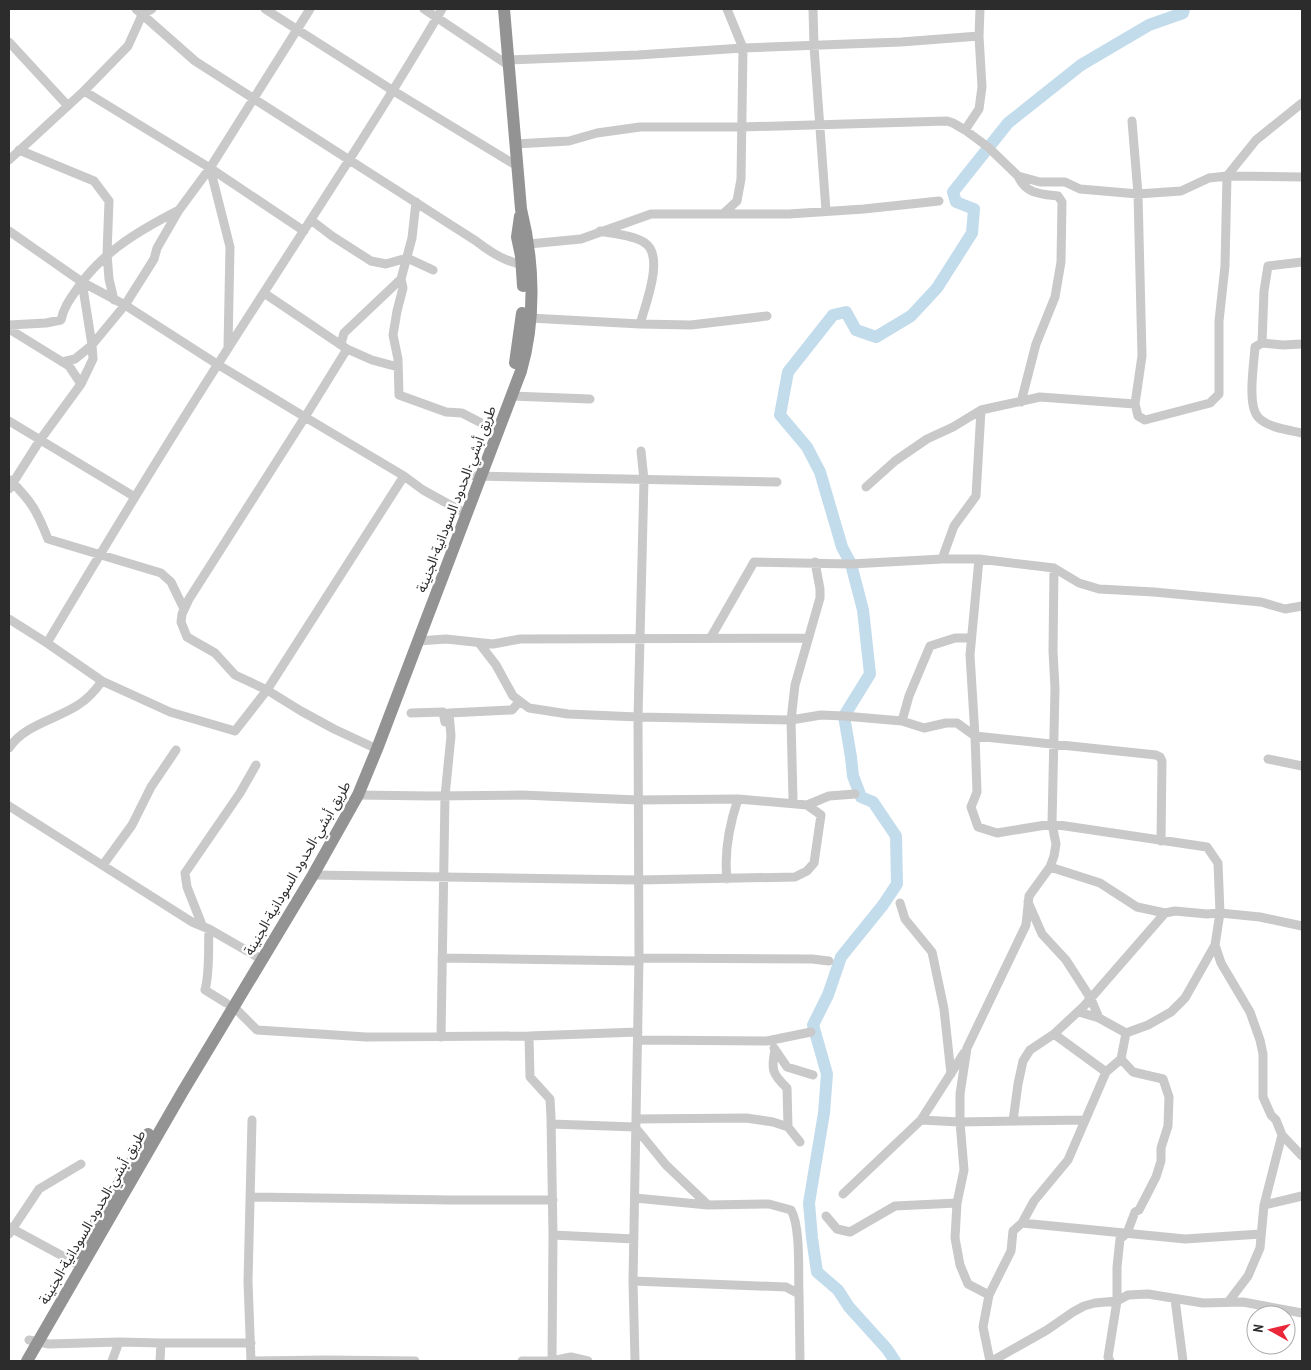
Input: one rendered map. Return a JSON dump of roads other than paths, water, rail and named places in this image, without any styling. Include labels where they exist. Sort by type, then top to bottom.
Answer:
[{"type":"highway","points":[[504,9],[521,209],[517,237],[526,265]]},
{"type":"highway","name":"طريق أبشي-الحدود السودانية-الجنينة","points":[[27,1361],[33,1341],[77,1264],[183,1091],[230,1005],[313,875],[339,822],[358,795],[395,692],[418,641],[477,476],[512,396],[526,353],[526,265],[529,244],[521,209]]},
{"type":"highway","points":[[395,692],[461,511],[477,476],[491,428],[513,369],[527,319]]},
{"type":"highway","points":[[230,1005],[256,956],[339,822],[374,748]]},
{"type":"highway","points":[[18,1361],[33,1341]]},
{"type":"street","points":[[139,12],[152,9]]},
{"type":"street","points":[[265,9],[392,90],[517,166]]},
{"type":"street","points":[[62,362],[75,359],[92,345],[124,305],[154,259],[157,248],[179,210],[210,168],[310,9]]},
{"type":"street","points":[[424,9],[508,62],[744,48],[901,42],[978,36]]},
{"type":"street","points":[[47,643],[217,364],[350,160],[442,9]]},
{"type":"street","points":[[724,213],[738,201],[741,179],[744,48],[727,9]]},
{"type":"street","points":[[813,9],[826,211]]},
{"type":"street","points":[[965,130],[979,109],[982,87],[978,36],[980,9]]},
{"type":"street","points":[[9,160],[84,91],[128,46],[139,12]]},
{"type":"street","points":[[139,12],[195,61],[416,202],[489,251],[526,265]]},
{"type":"street","points":[[9,42],[68,106]]},
{"type":"street","points":[[84,91],[210,168],[304,231]]},
{"type":"street","points":[[1132,121],[1138,194],[1142,356],[1135,404],[1138,416],[1145,420],[1210,403],[1219,394],[1219,322],[1225,266],[1226,176],[1256,140],[1302,103]]},
{"type":"street","points":[[515,144],[569,141],[596,133],[640,127],[742,127],[953,122],[988,147],[1018,176],[1022,183],[1036,194],[1058,196],[1062,202],[1061,262],[1055,297],[1036,344],[1021,402]]},
{"type":"street","points":[[20,150],[94,181],[109,201],[108,279],[114,300]]},
{"type":"street","points":[[210,168],[230,247],[228,347]]},
{"type":"street","points":[[1018,176],[1040,182],[1065,182],[1080,189],[1138,194],[1181,191],[1209,178],[1226,176],[1302,177]]},
{"type":"street","points":[[529,244],[581,239],[651,214],[789,214],[939,201]]},
{"type":"street","points":[[416,202],[412,238],[401,279],[403,288],[393,335],[398,367],[399,395],[446,412],[462,413],[491,428]]},
{"type":"street","points":[[9,325],[46,323],[61,320],[64,306],[107,254],[141,230],[179,210]]},
{"type":"street","points":[[311,220],[371,261],[386,264],[407,258],[433,270]]},
{"type":"street","points":[[9,231],[82,282],[124,305],[217,364],[404,476],[423,490],[461,511]]},
{"type":"street","points":[[600,231],[638,240],[647,244],[653,254],[654,270],[640,324]]},
{"type":"street","points":[[1262,343],[1264,291],[1268,266],[1302,262]]},
{"type":"street","points":[[374,748],[301,711],[267,690],[235,675],[215,653],[187,637],[182,622],[184,608],[189,599],[305,417],[344,347],[344,333],[401,279]]},
{"type":"street","points":[[82,282],[93,358],[81,384],[10,484],[27,497],[38,512],[48,539],[161,573],[171,582],[184,608]]},
{"type":"street","points":[[264,293],[344,347],[372,360],[398,367]]},
{"type":"street","points":[[527,319],[691,325],[767,316]]},
{"type":"street","points":[[9,329],[69,366],[81,384]]},
{"type":"street","points":[[1302,344],[1283,346],[1262,343],[1255,347],[1252,404],[1258,417],[1267,424],[1302,433]]},
{"type":"street","points":[[512,396],[590,399]]},
{"type":"street","points":[[866,487],[895,461],[927,439],[953,427],[980,410],[1040,398],[1135,404]]},
{"type":"street","points":[[942,559],[954,526],[976,496],[980,410]]},
{"type":"street","points":[[9,421],[135,497]]},
{"type":"street","points":[[635,1361],[633,1281],[638,1036],[637,800],[644,480],[641,451]]},
{"type":"street","points":[[9,619],[102,681],[170,712],[234,732],[267,690],[404,476]]},
{"type":"street","points":[[477,476],[777,482]]},
{"type":"street","points":[[978,559],[970,638],[977,792],[972,807],[978,826],[997,833],[1052,824],[1207,847],[1218,863],[1220,913],[1215,945],[1185,998],[1171,1012],[1148,1025],[1126,1033],[1099,1018],[1079,1012]]},
{"type":"street","points":[[712,637],[754,562],[851,564],[978,559],[1054,568],[1079,583],[1099,589],[1261,602],[1285,609],[1302,606]]},
{"type":"street","points":[[793,799],[790,720],[795,685],[820,598],[815,562]]},
{"type":"street","points":[[842,1194],[921,1120],[951,1074],[967,1048],[1026,926],[1029,896],[1050,868],[1056,844],[1052,824],[1055,688],[1053,651],[1054,568]]},
{"type":"street","points":[[418,641],[446,639],[493,644],[520,639],[808,638]]},
{"type":"street","points":[[902,721],[908,696],[930,646],[955,638],[970,638]]},
{"type":"street","points":[[479,643],[496,665],[513,696],[529,708],[568,714],[638,717],[790,720],[821,715],[902,721],[924,728],[946,722],[957,723],[975,736],[1160,757],[1162,761],[1161,841]]},
{"type":"street","points":[[9,748],[13,742],[37,725],[77,706],[91,696],[102,681]]},
{"type":"street","points":[[441,1037],[445,796],[451,736],[449,713],[512,710],[519,702]]},
{"type":"street","points":[[412,714],[443,712],[447,732],[448,763]]},
{"type":"street","points":[[103,865],[132,825],[151,787],[176,750]]},
{"type":"street","points":[[1268,759],[1302,766]]},
{"type":"street","points":[[256,765],[240,793],[185,874],[187,888],[205,927],[209,977],[205,990],[230,1005],[257,1030],[366,1037],[638,1036],[767,1040],[811,1032]]},
{"type":"street","points":[[358,795],[522,795],[637,800],[738,799],[807,805],[828,796],[855,794]]},
{"type":"street","points":[[727,879],[726,868],[732,816],[738,799]]},
{"type":"street","points":[[313,875],[638,880],[795,877],[807,871],[814,863],[821,815],[807,805]]},
{"type":"street","points":[[9,806],[192,922],[205,927],[256,956]]},
{"type":"street","points":[[1050,868],[1100,883],[1137,907],[1165,913],[1175,911],[1260,917],[1302,926]]},
{"type":"street","points":[[1028,901],[1042,934],[1066,960],[1091,999],[1099,1018]]},
{"type":"street","points":[[900,903],[905,919],[932,952],[944,1009],[951,1074]]},
{"type":"street","points":[[1013,1121],[1023,1062],[1030,1050],[1054,1034],[1079,1012],[1165,913]]},
{"type":"street","points":[[1215,945],[1221,963],[1250,1012],[1260,1040],[1263,1054],[1264,1097],[1271,1115],[1276,1120],[1282,1135],[1302,1156]]},
{"type":"street","points":[[442,958],[812,959],[829,961]]},
{"type":"street","points":[[1126,1033],[1120,1059],[1106,1072],[1068,1160],[1034,1201],[1022,1222],[1014,1231],[1011,1251],[988,1296],[983,1326],[991,1361],[1047,1330],[1084,1306],[1117,1301],[1128,1295],[1142,1294],[1203,1303],[1243,1302],[1302,1313]]},
{"type":"street","points":[[1054,1034],[1106,1072]]},
{"type":"street","points":[[529,1036],[530,1077],[550,1099],[554,1235],[552,1361]]},
{"type":"street","points":[[767,1040],[787,1067],[813,1075]]},
{"type":"street","points":[[967,1048],[960,1094],[964,1170],[957,1203],[955,1238],[960,1265],[968,1284],[988,1296]]},
{"type":"street","points":[[775,1050],[772,1064],[775,1077],[787,1088],[788,1128]]},
{"type":"street","points":[[1110,1361],[1108,1357],[1117,1301],[1118,1248],[1120,1239],[1127,1233],[1136,1212],[1140,1210],[1156,1177],[1161,1161],[1161,1148],[1168,1126],[1169,1097],[1163,1079],[1133,1072],[1120,1059]]},
{"type":"street","points":[[551,1124],[636,1123],[746,1118],[773,1122],[788,1128],[800,1142]]},
{"type":"street","points":[[252,1120],[248,1282],[251,1361],[415,1361]]},
{"type":"street","points":[[921,1120],[960,1122],[1085,1120]]},
{"type":"street","points":[[636,1123],[666,1165],[708,1205]]},
{"type":"street","points":[[1229,1301],[1248,1276],[1260,1248],[1264,1205],[1282,1135]]},
{"type":"street","points":[[77,1264],[10,1230],[39,1189],[82,1164]]},
{"type":"street","points":[[1264,1205],[1302,1196]]},
{"type":"street","points":[[251,1197],[553,1200]]},
{"type":"street","points":[[635,1198],[708,1205],[769,1204],[791,1210],[795,1216],[797,1230],[800,1361]]},
{"type":"street","points":[[826,1216],[837,1229],[850,1232],[895,1206],[957,1203]]},
{"type":"street","points":[[1022,1222],[1186,1239],[1261,1234]]},
{"type":"street","points":[[554,1235],[634,1239]]},
{"type":"street","points":[[633,1281],[786,1287],[799,1294]]},
{"type":"street","points":[[1175,1299],[1183,1361]]},
{"type":"street","points":[[33,1341],[49,1344],[119,1342],[251,1343]]},
{"type":"street","points":[[112,1361],[119,1342]]},
{"type":"street","points":[[160,1361],[161,1343]]},
{"type":"street","points":[[522,1361],[552,1361],[571,1357],[588,1361]]},
{"type":"waterway","points":[[895,1361],[887,1349],[849,1307],[838,1290],[817,1272],[812,1238],[809,1203],[824,1113],[827,1074],[813,1025],[828,995],[841,957],[883,905],[897,884],[896,836],[873,802],[861,797],[853,776],[844,716],[870,674],[863,610],[851,564],[842,547],[820,472],[807,447],[780,415],[788,372],[833,315],[846,312],[856,330],[876,337],[911,316],[937,288],[972,233],[974,209],[956,202],[953,192],[1008,123],[1081,65],[1149,25],[1183,13],[1184,9]]}]
